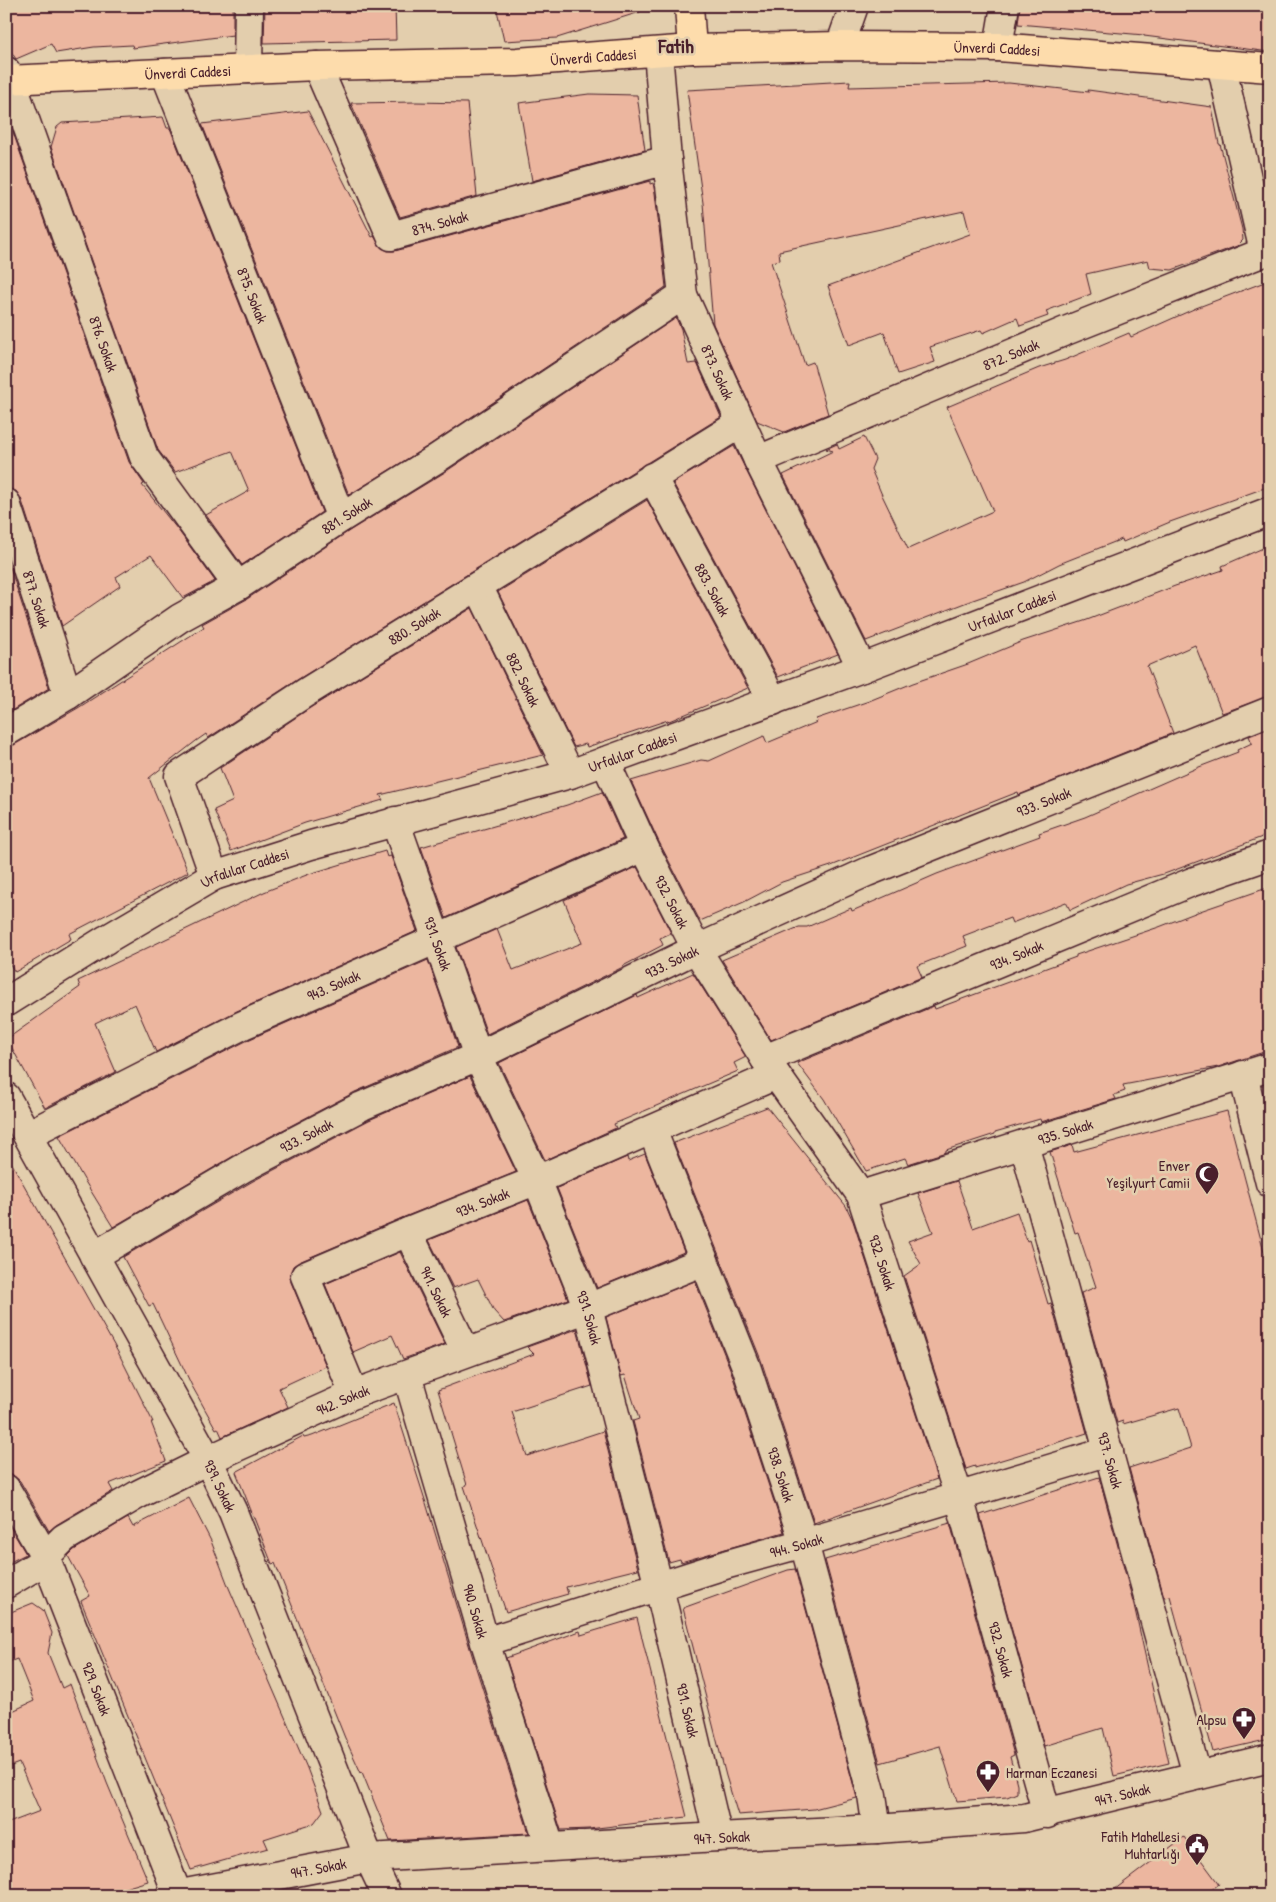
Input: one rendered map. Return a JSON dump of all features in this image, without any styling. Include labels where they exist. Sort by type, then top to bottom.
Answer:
[{"type":"main road","points":[[689,6],[692,49]]},
{"type":"main road","name":"Ünverdi Caddesi","points":[[8,77],[165,73],[317,66],[517,62],[692,49],[840,46],[998,47],[1270,68]]},
{"type":"street","points":[[248,69],[249,6]]},
{"type":"street","points":[[840,46],[854,6]]},
{"type":"street","points":[[998,47],[1005,6]]},
{"type":"street","name":"873. Sokak","points":[[658,52],[667,160],[683,295],[758,460],[862,668]]},
{"type":"street","name":"872. Sokak","points":[[758,460],[1068,330],[1267,252],[1221,64]]},
{"type":"street","name":"874. Sokak","points":[[317,66],[391,236],[667,160]]},
{"type":"street","name":"875. Sokak","points":[[165,73],[341,518]]},
{"type":"street","name":"876. Sokak","points":[[8,77],[144,457],[238,586]]},
{"type":"street","name":"881. Sokak","points":[[6,732],[68,695],[180,618],[238,586],[341,518],[436,459],[683,295]]},
{"type":"street","name":"880. Sokak","points":[[214,876],[179,776],[305,693],[741,423]]},
{"type":"street","name":"883. Sokak","points":[[652,478],[773,701]]},
{"type":"street","name":"877. Sokak","points":[[6,503],[68,695]]},
{"type":"street","name":"Urfalılar Caddesi","points":[[7,1000],[214,876],[395,821],[570,774],[605,762],[862,668],[1270,511]]},
{"type":"street","name":"882. Sokak","points":[[478,586],[570,774]]},
{"type":"street","name":"933. Sokak","points":[[94,1256],[270,1154],[362,1106],[478,1056],[697,950],[868,872],[1270,711]]},
{"type":"street","name":"932. Sokak","points":[[605,762],[644,847],[697,950],[771,1067],[861,1195],[959,1497],[1047,1814]]},
{"type":"street","name":"931. Sokak","points":[[395,821],[478,1056],[537,1180],[588,1308],[659,1586],[718,1837]]},
{"type":"street","name":"943. Sokak","points":[[27,1135],[243,1025],[644,847]]},
{"type":"street","name":"934. Sokak","points":[[354,1394],[305,1276],[652,1130],[771,1067],[1192,882],[1270,855]]},
{"type":"street","name":"935. Sokak","points":[[861,1195],[1270,1067]]},
{"type":"street","points":[[1243,1075],[1270,1182]]},
{"type":"street","name":"939. Sokak","points":[[6,1097],[208,1460],[233,1512],[369,1858],[387,1896]]},
{"type":"street","name":"938. Sokak","points":[[652,1130],[746,1366],[804,1543],[872,1795],[877,1829]]},
{"type":"street","name":"937. Sokak","points":[[1024,1144],[1197,1775]]},
{"type":"street","name":"941. Sokak","points":[[408,1232],[466,1352]]},
{"type":"street","name":"942. Sokak","points":[[6,1584],[36,1566],[64,1538],[140,1494],[208,1460],[354,1394],[588,1308],[704,1261]]},
{"type":"street","name":"940. Sokak","points":[[407,1375],[485,1642],[550,1847]]},
{"type":"street","name":"944. Sokak","points":[[485,1642],[728,1564],[1109,1451]]},
{"type":"street","name":"929. Sokak","points":[[6,1489],[45,1556],[173,1894]]},
{"type":"street","name":"947. Sokak","points":[[173,1894],[369,1858],[877,1829],[1024,1818],[1047,1814],[1270,1758]]},
{"type":"building","points":[[6,6],[233,6],[233,35],[133,48],[132,45],[94,47],[56,53],[51,44],[16,59],[6,44]]},
{"type":"building","points":[[265,6],[395,6],[396,40],[264,43]]},
{"type":"building","points":[[496,6],[639,6],[640,12],[557,38],[504,41]]},
{"type":"building","points":[[1020,6],[1270,6],[1270,52],[1144,35],[1018,24]]},
{"type":"building","points":[[850,81],[849,87],[1009,83],[1089,92],[1088,90],[1212,107],[1219,144],[1242,229],[1243,240],[1237,246],[1172,270],[1150,268],[1148,260],[1086,274],[1091,294],[1046,311],[1048,316],[1020,326],[1017,318],[983,333],[981,330],[930,347],[935,362],[898,374],[884,332],[849,345],[828,286],[970,234],[964,211],[779,251],[780,260],[771,262],[805,365],[813,362],[828,414],[784,432],[757,421],[713,324],[703,203],[687,90]]},
{"type":"building","points":[[589,94],[637,95],[645,150],[532,181],[519,103]]},
{"type":"building","points":[[351,103],[467,103],[477,196],[400,217]]},
{"type":"building","points":[[308,111],[372,237],[374,236],[382,248],[388,251],[395,251],[650,181],[650,184],[653,183],[655,193],[666,287],[428,446],[349,495],[202,124]]},
{"type":"building","points":[[163,117],[167,128],[170,128],[322,512],[242,565],[206,515],[249,491],[232,451],[175,472],[158,450],[51,147],[57,127],[62,123]]},
{"type":"building","points":[[6,118],[8,118],[129,462],[144,484],[142,485],[215,581],[183,598],[151,555],[116,577],[120,586],[62,626],[21,498],[16,491],[6,488]]},
{"type":"building","points":[[1270,280],[1270,486],[1170,522],[1123,542],[1122,539],[1059,564],[1024,582],[866,641],[783,475],[833,451],[826,449],[837,444],[839,449],[864,437],[875,459],[871,469],[908,549],[993,511],[947,407],[1039,368],[1065,360],[1129,333],[1131,337],[1196,308]]},
{"type":"building","points":[[676,318],[681,329],[688,364],[697,363],[721,417],[297,680],[208,738],[206,734],[196,741],[149,778],[188,872],[69,934],[71,939],[15,972],[6,959],[6,748],[78,708],[204,627],[202,624],[247,599],[349,531],[445,472]]},
{"type":"building","points":[[734,446],[838,654],[778,677],[673,483]]},
{"type":"building","points":[[647,500],[748,688],[669,721],[587,747],[586,744],[574,747],[498,592]]},
{"type":"building","points":[[1270,545],[1270,696],[1222,713],[1195,645],[1147,666],[1173,733],[1019,795],[1018,792],[831,866],[782,882],[744,902],[700,921],[658,840],[631,781],[701,760],[709,761],[764,736],[767,743],[817,722],[816,719],[968,664],[1023,641],[1087,620],[1175,586],[1223,570],[1222,566]]},
{"type":"building","points":[[6,555],[49,688],[6,714]]},
{"type":"building","points":[[472,608],[543,755],[380,795],[383,800],[305,823],[231,851],[214,810],[233,801],[220,768],[313,706]]},
{"type":"building","points":[[1270,728],[1270,834],[1167,873],[1126,884],[1070,910],[1066,902],[1012,923],[1010,918],[963,936],[967,946],[917,966],[922,977],[771,1040],[722,960],[799,927],[807,927],[851,908],[852,911],[937,874],[1040,836],[1039,833],[1085,817],[1238,752],[1237,750],[1252,743],[1249,736]]},
{"type":"building","points":[[602,792],[623,839],[446,918],[421,847],[567,805]]},
{"type":"building","points":[[385,851],[387,857],[391,856],[417,931],[237,1011],[156,1052],[135,1004],[95,1023],[116,1072],[45,1108],[7,1039],[80,987],[78,981],[264,892],[309,874]]},
{"type":"building","points":[[637,867],[671,933],[660,938],[663,945],[623,967],[487,1034],[456,947],[497,929],[513,970],[582,943],[564,900]]},
{"type":"building","points":[[1270,887],[1270,1050],[1218,1067],[1123,1085],[1125,1091],[1114,1095],[1116,1099],[1041,1122],[1040,1119],[995,1132],[995,1134],[908,1164],[905,1158],[866,1171],[824,1099],[797,1063],[934,1006],[935,1009],[1076,957],[1076,955]]},
{"type":"building","points":[[428,960],[458,1047],[355,1092],[237,1154],[113,1227],[59,1136],[250,1039]]},
{"type":"building","points":[[693,973],[746,1057],[734,1063],[738,1071],[614,1124],[616,1128],[545,1160],[499,1063],[637,995],[638,998]]},
{"type":"building","points":[[470,1076],[516,1172],[402,1218],[293,1266],[290,1274],[291,1282],[326,1366],[279,1388],[288,1407],[222,1437],[192,1386],[153,1304],[149,1306],[123,1257],[253,1181],[369,1120]]},
{"type":"building","points":[[767,1107],[846,1206],[853,1221],[937,1479],[814,1523],[761,1360],[674,1143]]},
{"type":"building","points":[[1227,1111],[1270,1274],[1270,1739],[1213,1752],[1170,1596],[1164,1597],[1129,1468],[1191,1448],[1179,1408],[1123,1424],[1123,1421],[1117,1423],[1081,1293],[1096,1287],[1078,1232],[1075,1233],[1050,1152],[1072,1145],[1074,1152]]},
{"type":"building","points":[[6,1153],[119,1354],[153,1422],[151,1422],[166,1461],[109,1484],[113,1491],[49,1531],[20,1481],[13,1475],[6,1473]]},
{"type":"building","points":[[645,1154],[684,1252],[597,1288],[557,1188],[627,1157],[628,1161]]},
{"type":"building","points":[[957,1181],[973,1228],[1017,1212],[1027,1241],[1029,1240],[1048,1304],[1051,1303],[1087,1433],[975,1468],[975,1466],[966,1469],[904,1276],[921,1264],[908,1241],[933,1232],[918,1193]]},
{"type":"building","points":[[528,1200],[568,1299],[504,1322],[494,1311],[478,1279],[453,1288],[429,1240]]},
{"type":"building","points":[[400,1252],[445,1344],[403,1359],[392,1335],[353,1352],[325,1284]]},
{"type":"building","points":[[695,1281],[731,1371],[784,1532],[681,1562],[680,1559],[669,1562],[633,1421],[639,1419],[625,1375],[621,1376],[606,1317]]},
{"type":"building","points":[[577,1329],[592,1386],[512,1412],[527,1456],[603,1431],[638,1569],[566,1587],[568,1594],[506,1612],[464,1486],[467,1485],[438,1390],[534,1354],[527,1347]]},
{"type":"building","points":[[394,1403],[529,1833],[390,1841],[362,1772],[345,1738],[275,1563],[272,1564],[236,1472],[303,1436],[304,1438],[312,1436]]},
{"type":"building","points":[[1099,1477],[1134,1605],[1169,1763],[1114,1776],[1103,1728],[1044,1746],[980,1515]]},
{"type":"building","points":[[189,1498],[211,1541],[229,1588],[307,1768],[323,1811],[314,1823],[264,1839],[268,1848],[191,1870],[81,1601],[90,1596],[68,1556],[74,1550],[128,1518],[133,1527]]},
{"type":"building","points":[[6,1520],[26,1554],[6,1564]]},
{"type":"building","points":[[950,1523],[1014,1755],[1010,1757],[1017,1784],[1017,1793],[1007,1797],[957,1801],[940,1746],[880,1763],[825,1560]]},
{"type":"building","points":[[795,1569],[857,1798],[814,1809],[738,1815],[726,1776],[683,1608]]},
{"type":"building","points":[[33,1603],[43,1610],[52,1633],[48,1653],[62,1688],[70,1684],[107,1783],[148,1881],[98,1896],[6,1896],[6,1824],[40,1811],[19,1763],[6,1768],[6,1714],[34,1701],[17,1659],[6,1663],[6,1614]]},
{"type":"building","points":[[637,1618],[687,1817],[589,1829],[561,1830],[506,1658],[580,1631],[581,1635]]},
{"type":"building","points":[[1184,1837],[1219,1884],[1204,1896],[1106,1896]]},
{"type":"place","name":"Enver Yeşilyurt Camii","points":[[1207,1195]]},
{"type":"place","name":"Alpsu","points":[[1244,1740]]},
{"type":"place","name":"Harman Eczanesi","points":[[988,1793]]},
{"type":"place","name":"Fatih Mahellesi Muhtarlığı","points":[[1197,1866]]},
{"type":"district","name":"Fatih","points":[[676,45]]}]
